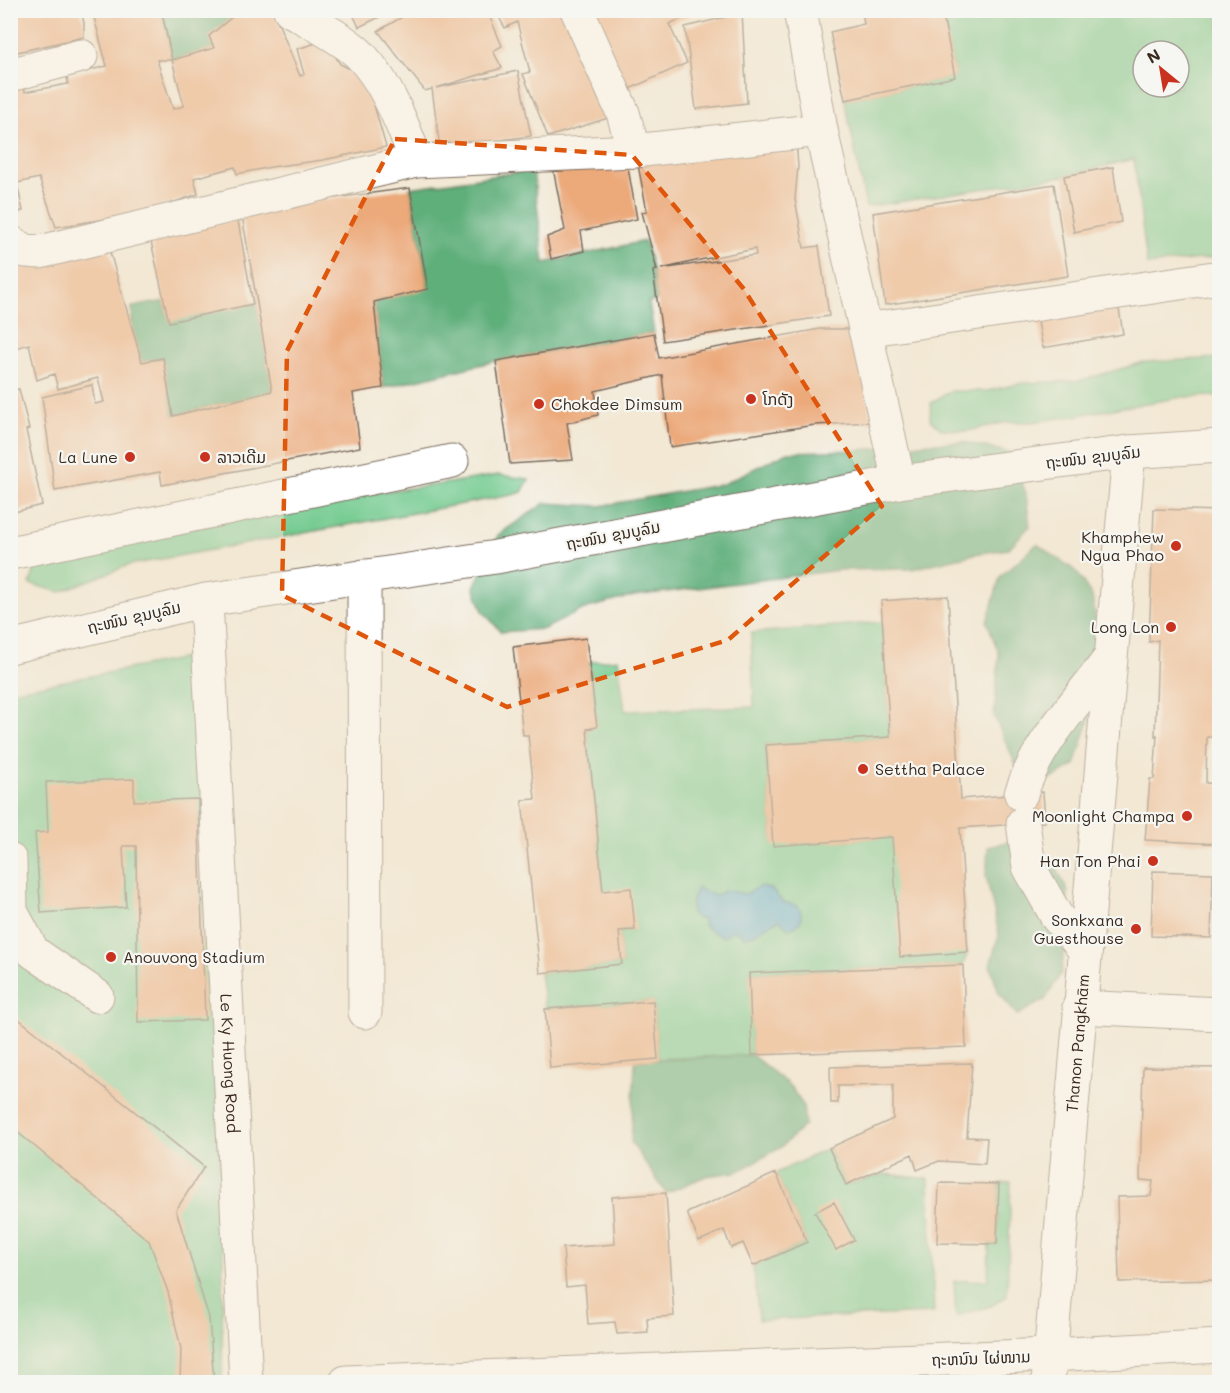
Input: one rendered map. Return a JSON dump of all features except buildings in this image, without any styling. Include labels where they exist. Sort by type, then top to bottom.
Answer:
[{"type":"street","points":[[290,10],[359,53],[376,73],[408,138],[416,161]]},
{"type":"street","points":[[577,10],[623,113],[634,151]]},
{"type":"street","points":[[800,10],[821,130],[899,482]]},
{"type":"street","points":[[10,75],[81,56]]},
{"type":"street","points":[[10,242],[27,251],[40,252],[416,161],[634,151],[821,130]]},
{"type":"street","points":[[866,330],[1220,277]]},
{"type":"street","name":"ຖະໜົນ ຂຸນບູລົມ","points":[[10,646],[206,600],[496,557],[899,482],[1128,452],[1220,446]]},
{"type":"street","name":"Thanon Pangkhām","points":[[1049,1369],[1128,452]]},
{"type":"street","points":[[10,553],[452,461]]},
{"type":"street","points":[[364,576],[364,1012]]},
{"type":"street","name":"Le Ky Huong Road","points":[[206,600],[246,1383]]},
{"type":"street","points":[[1085,950],[1057,917],[1029,867],[1022,808],[1025,780],[1052,735],[1110,658]]},
{"type":"street","points":[[10,860],[11,911],[33,951],[97,996]]},
{"type":"street","points":[[1079,1007],[1220,1014]]},
{"type":"street","name":"ຖະຫນົນ ໄຜ່ໜາມ","points":[[346,1383],[1049,1369],[1220,1346]]},
{"type":"highlighted area","points":[[395,139],[632,155],[743,288],[882,506],[728,640],[507,707],[282,595],[287,351]]},
{"type":"green space","points":[[168,10],[229,11],[232,17],[209,36],[214,48],[172,60],[162,13]]},
{"type":"green space","points":[[1150,10],[1151,14],[1170,11],[1219,11],[1219,257],[1147,265],[1134,159],[1064,176],[866,207],[845,100],[955,77],[942,11]]},
{"type":"green space","points":[[533,170],[544,263],[645,241],[653,271],[657,300],[649,303],[654,333],[496,361],[383,388],[374,302],[428,288],[410,188]]},
{"type":"green space","points":[[164,301],[169,321],[257,303],[272,391],[173,416],[163,358],[142,362],[132,327],[132,307]]},
{"type":"green space","points":[[1219,358],[1219,396],[1183,397],[1032,422],[1007,422],[968,431],[941,429],[930,419],[931,403],[950,391],[987,391],[1022,383],[1079,381],[1144,362]]},
{"type":"green space","points":[[964,442],[1012,453],[1026,494],[1030,526],[1008,549],[975,554],[912,569],[840,570],[634,596],[584,609],[544,629],[501,632],[483,611],[474,587],[498,535],[545,503],[600,506],[723,484],[788,452],[859,450]]},
{"type":"green space","points":[[499,475],[529,479],[522,492],[512,495],[129,565],[60,592],[30,584],[37,562],[333,498]]},
{"type":"green space","points":[[1037,544],[1076,571],[1092,596],[1099,638],[1080,667],[1090,717],[1075,765],[1050,780],[1016,765],[994,716],[999,654],[987,622],[1000,577]]},
{"type":"green space","points":[[882,622],[890,737],[766,745],[773,845],[892,837],[968,952],[963,965],[750,973],[752,1055],[658,1059],[653,1001],[545,1009],[540,973],[622,964],[619,931],[634,930],[603,891],[587,729],[597,726],[589,662],[618,659],[625,711],[754,707],[751,633]]},
{"type":"green space","name":"Anouvong Stadium","points":[[196,656],[223,1222],[222,1382],[11,1382],[11,691]]},
{"type":"green space","points":[[1007,842],[1052,858],[1068,892],[1062,972],[1045,1000],[1017,1015],[999,993],[990,965],[999,934],[986,876],[988,847]]},
{"type":"green space","points":[[752,1055],[790,1086],[803,1105],[805,1125],[780,1148],[737,1172],[706,1176],[666,1193],[631,1142],[635,1061]]},
{"type":"green space","points":[[829,1148],[846,1185],[885,1174],[929,1179],[934,1313],[759,1320],[753,1266],[807,1242],[776,1173]]},
{"type":"green space","points":[[1011,1182],[1007,1296],[991,1306],[956,1316],[954,1281],[988,1280],[989,1244],[997,1244],[999,1184]]},
{"type":"water","points":[[760,886],[771,889],[783,902],[798,906],[801,921],[795,927],[788,928],[780,920],[749,936],[744,937],[740,932],[733,930],[723,937],[709,930],[703,924],[703,919],[698,919],[691,913],[692,900],[697,888],[715,896],[726,890],[746,894]]},
{"type":"place","name":"ໂກດັງ","points":[[751,399]]},
{"type":"place","name":"Chokdee Dimsum","points":[[539,404]]},
{"type":"place","name":"La Lune","points":[[130,457]]},
{"type":"place","name":"ລາວເດີມ","points":[[205,457]]},
{"type":"place","name":"Khamphew Ngua Phao","points":[[1176,546]]},
{"type":"place","name":"Long Lon","points":[[1171,627]]},
{"type":"place","name":"Settha Palace","points":[[863,769]]},
{"type":"place","name":"Moonlight Champa","points":[[1187,816]]},
{"type":"place","name":"Han Ton Phai","points":[[1153,861]]},
{"type":"place","name":"Sonkxana Guesthouse","points":[[1136,929]]},
{"type":"place","name":"Anouvong Stadium","points":[[111,957]]}]
